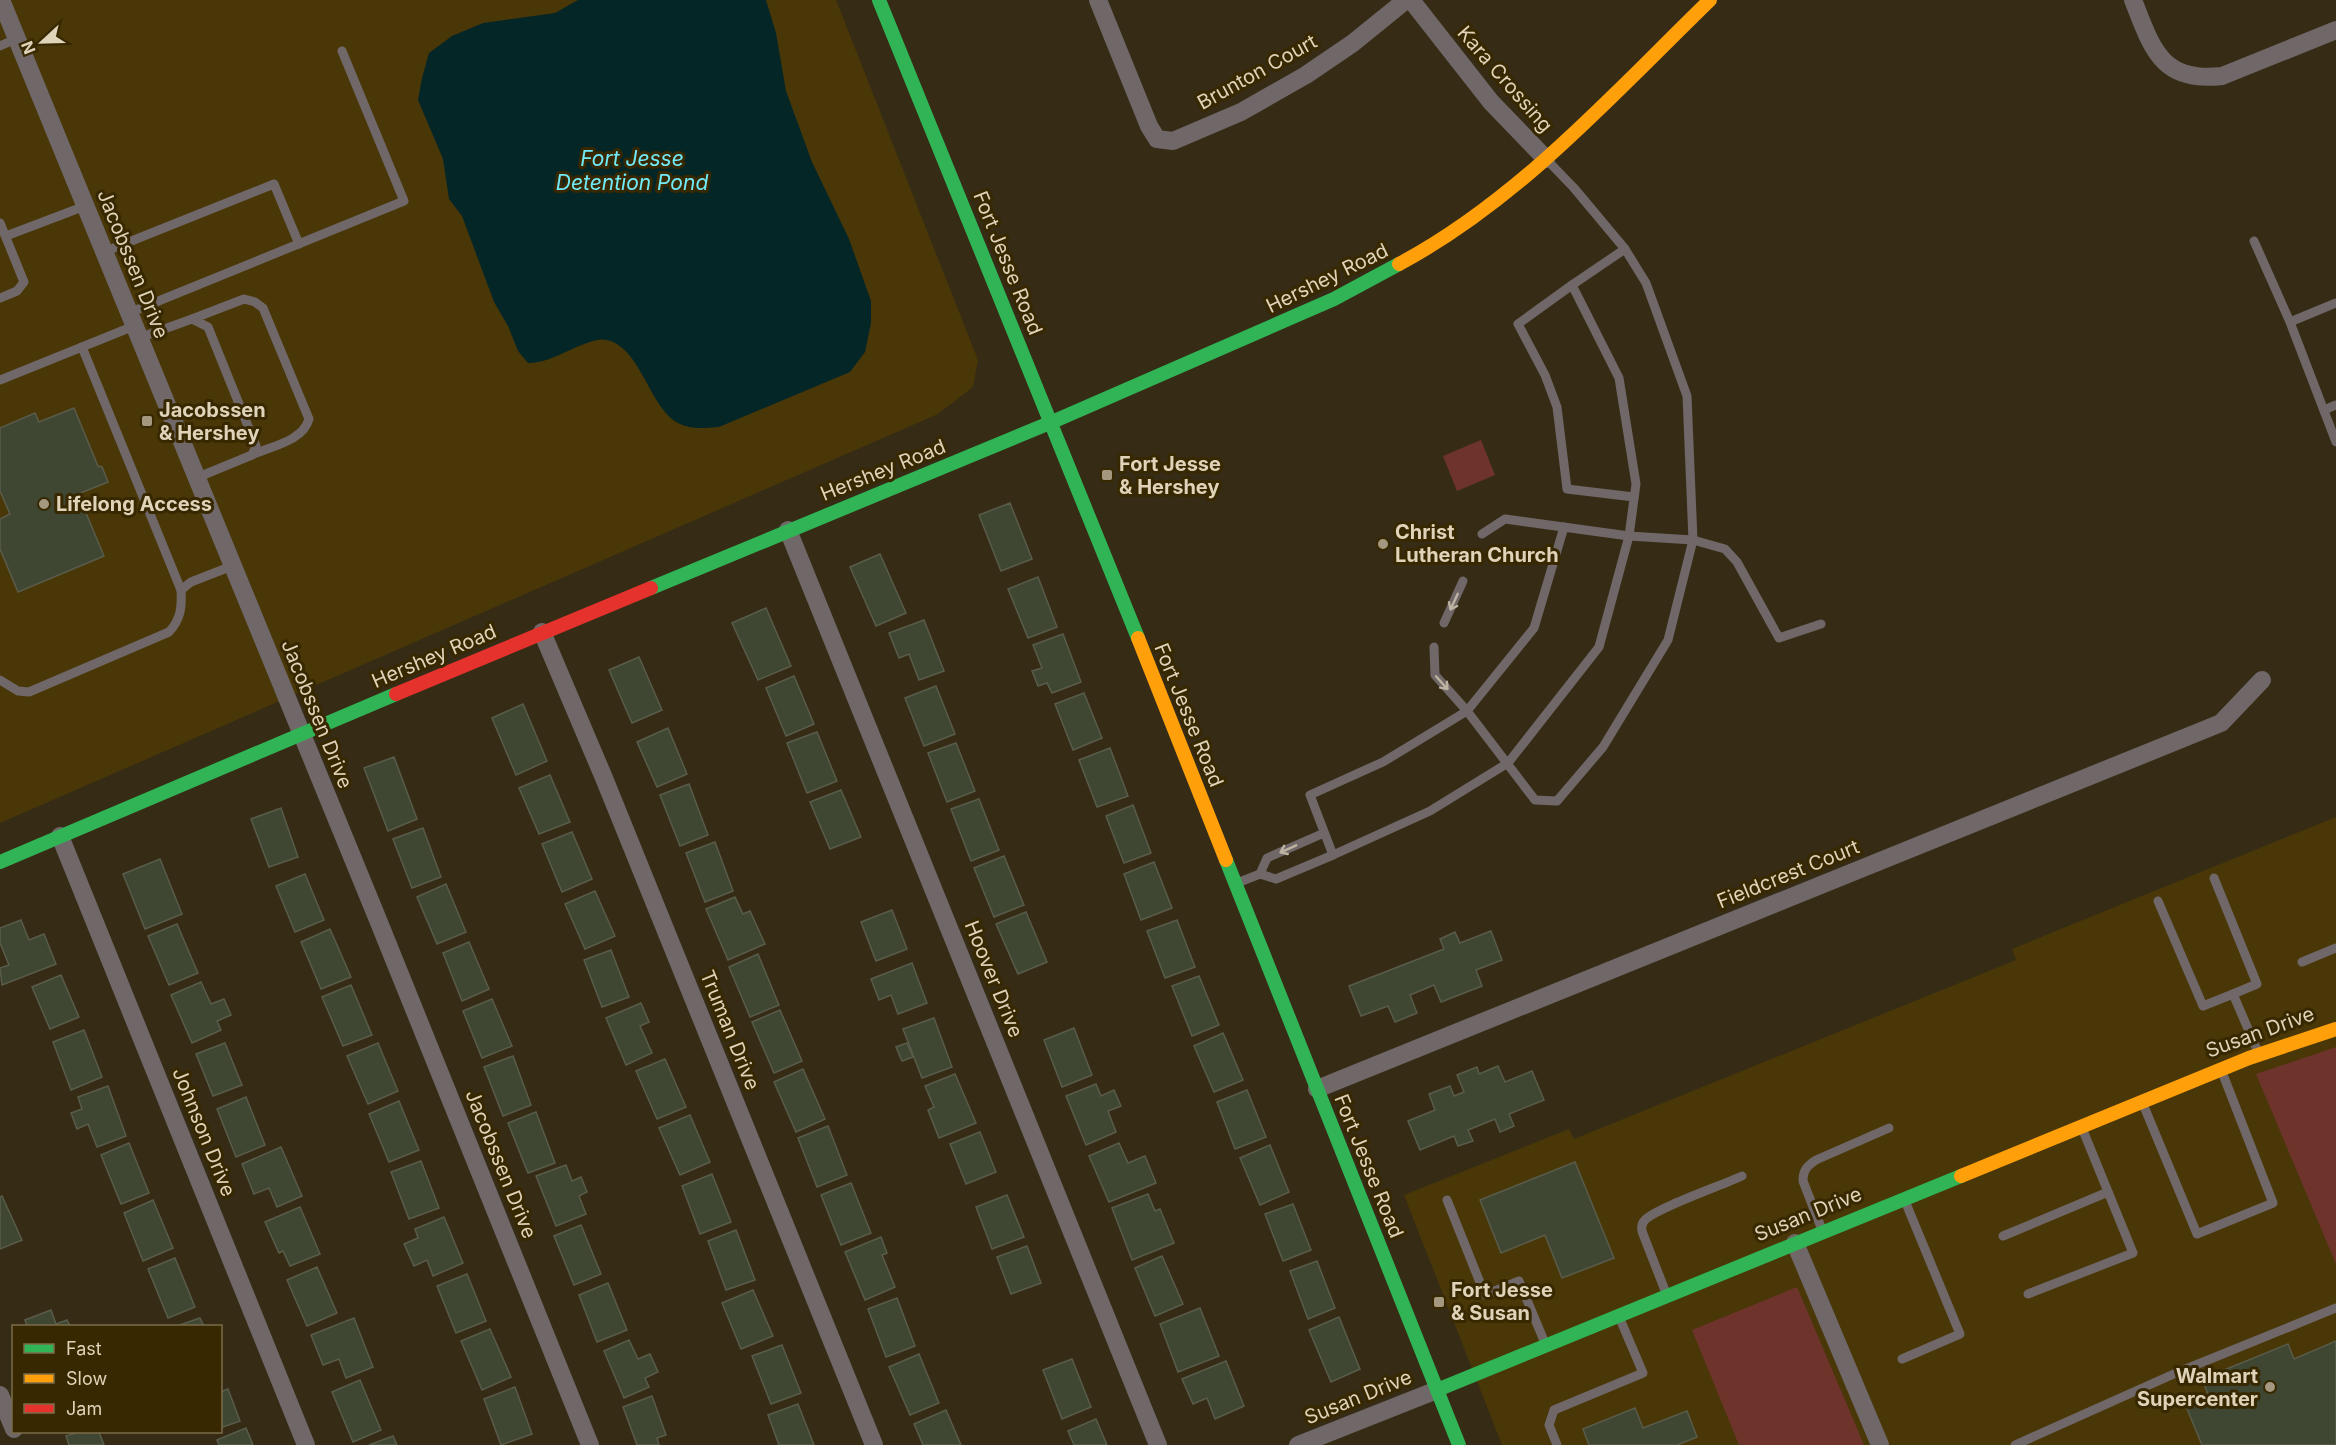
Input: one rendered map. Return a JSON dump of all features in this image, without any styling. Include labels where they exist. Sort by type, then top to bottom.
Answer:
[{"type":"main road","name":"Fort Jesse Road","points":[[879,0],[1052,422],[1459,1445]]},
{"type":"main road","name":"Hershey Road","points":[[0,862],[300,733],[1052,422],[1345,294],[1428,249],[1489,205],[1546,159],[1710,0]]},
{"type":"main road","name":"Susan Drive","points":[[1437,1390],[2221,1069],[2336,1029]]},
{"type":"street","name":"Jacobssen Drive","points":[[1,0],[8,42],[85,206],[590,1445]]},
{"type":"street","name":"Brunton Court","points":[[1098,0],[1149,126],[1157,139],[1173,141],[1241,112],[1306,75],[1353,43],[1406,0]]},
{"type":"street","name":"Kara Crossing","points":[[1411,0],[1491,102],[1546,159]]},
{"type":"street","points":[[2133,0],[2156,53],[2170,67],[2186,75],[2203,78],[2222,76],[2336,30]]},
{"type":"street","name":"Hoover Drive","points":[[788,530],[1158,1445]]},
{"type":"street","name":"Truman Drive","points":[[542,632],[604,778],[874,1445]]},
{"type":"street","name":"Fieldcrest Court","points":[[1317,1089],[2221,723],[2262,680]]},
{"type":"street","name":"Johnson Drive","points":[[60,836],[306,1445]]},
{"type":"street","points":[[1795,1243],[1880,1445]]},
{"type":"street","name":"Susan Drive","points":[[1298,1445],[1437,1390]]},
{"type":"street","points":[[0,1395],[12,1425]]},
{"type":"lane","points":[[0,380],[134,326],[299,244],[404,201],[342,51]]},
{"type":"lane","points":[[1434,647],[1435,675],[1467,711],[1535,801],[1557,801],[1603,747],[1668,640],[1693,540],[1687,396],[1646,283],[1625,249],[1574,188],[1546,159]]},
{"type":"lane","points":[[104,252],[274,184],[299,244]]},
{"type":"lane","points":[[6,236],[85,206]]},
{"type":"lane","points":[[0,223],[24,282],[17,291],[0,298]]},
{"type":"lane","points":[[2254,241],[2290,322],[2336,442]]},
{"type":"lane","points":[[1625,249],[1518,324],[1545,375],[1557,407],[1567,489],[1634,497]]},
{"type":"lane","points":[[1235,884],[1260,874],[1276,879],[1333,855],[1430,811],[1508,763],[1599,647],[1629,536],[1636,484],[1619,378],[1572,285]]},
{"type":"lane","points":[[134,326],[192,319],[244,299],[255,302],[263,308],[309,418],[306,428],[300,434],[196,478]]},
{"type":"lane","points":[[2290,322],[2336,303]]},
{"type":"lane","points":[[192,319],[208,327],[256,446],[252,455]]},
{"type":"lane","points":[[0,680],[18,691],[29,692],[169,632],[176,625],[182,608],[181,590],[82,347]]},
{"type":"lane","points":[[2324,410],[2336,405]]},
{"type":"lane","points":[[1482,534],[1505,519],[1629,536],[1693,540],[1725,549],[1737,562],[1779,638],[1821,624]]},
{"type":"lane","points":[[1333,855],[1310,795],[1383,762],[1467,711],[1534,628],[1564,526]]},
{"type":"lane","points":[[181,590],[191,582],[232,566]]},
{"type":"lane","points":[[1444,623],[1463,581]]},
{"type":"lane","points":[[1260,874],[1267,858],[1324,833]]},
{"type":"lane","points":[[2158,901],[2203,1006],[2233,994],[2257,984],[2214,878]]},
{"type":"lane","points":[[2302,962],[2336,948]]},
{"type":"lane","points":[[2233,994],[2259,1054]]},
{"type":"lane","points":[[2142,1101],[2197,1234],[2230,1221],[2274,1203],[2221,1069]]},
{"type":"lane","points":[[2028,1294],[2133,1252],[2081,1126]]},
{"type":"lane","points":[[1823,1232],[1803,1181],[1803,1173],[1807,1166],[1889,1128]]},
{"type":"lane","points":[[1667,1295],[1642,1234],[1644,1221],[1660,1211],[1742,1176]]},
{"type":"lane","points":[[2003,1236],[2108,1192]]},
{"type":"lane","points":[[1902,1359],[1960,1334],[1905,1199]]},
{"type":"lane","points":[[1447,1200],[1485,1295],[1519,1281],[1546,1345]]},
{"type":"lane","points":[[2015,1445],[2176,1373],[2336,1308]]},
{"type":"lane","points":[[1557,1445],[1550,1425],[1554,1410],[1643,1373],[1618,1316]]},
{"type":"shaded area","points":[[0,0],[836,0],[978,360],[973,387],[938,414],[0,823]]},
{"type":"shaded area","points":[[1481,440],[1495,475],[1457,491],[1443,456]]},
{"type":"shaded area","points":[[2336,817],[2336,1445],[1502,1445],[1404,1195],[1569,1129],[1574,1139],[2016,960],[2012,949]]},
{"type":"shaded area","points":[[2336,1047],[2336,1264],[2256,1074]]},
{"type":"shaded area","points":[[1797,1287],[1864,1445],[1739,1445],[1692,1330]]},
{"type":"water","name":"Fort Jesse Detention Pond","points":[[578,0],[766,0],[776,33],[786,91],[812,162],[849,239],[871,301],[871,323],[865,352],[850,372],[719,427],[698,428],[678,423],[668,415],[637,366],[619,345],[607,340],[599,340],[548,359],[528,363],[518,351],[508,326],[494,302],[462,216],[449,199],[443,159],[418,100],[429,53],[452,36],[483,23],[555,13]]},
{"type":"building","name":"Lifelong Access","points":[[74,408],[98,466],[102,467],[108,482],[78,494],[104,556],[18,592],[0,549],[0,519],[10,514],[0,491],[0,428],[35,413],[39,422]]},
{"type":"building","points":[[1010,503],[1032,559],[1001,571],[979,515]]},
{"type":"building","points":[[880,554],[906,613],[876,626],[850,567]]},
{"type":"building","points":[[1038,577],[1057,627],[1028,638],[1008,589]]},
{"type":"building","points":[[766,608],[791,666],[758,680],[732,623]]},
{"type":"building","points":[[924,620],[944,671],[919,680],[909,654],[899,658],[889,633]]},
{"type":"building","points":[[1063,634],[1081,682],[1052,693],[1047,683],[1038,686],[1032,671],[1042,668],[1033,645]]},
{"type":"building","points":[[639,657],[662,710],[632,723],[609,670]]},
{"type":"building","points":[[794,676],[814,724],[786,736],[766,688]]},
{"type":"building","points":[[936,686],[955,734],[924,746],[905,698]]},
{"type":"building","points":[[1084,693],[1102,738],[1073,750],[1055,704]]},
{"type":"building","points":[[523,704],[547,761],[516,775],[492,718]]},
{"type":"building","points":[[668,728],[687,774],[657,787],[637,742]]},
{"type":"building","points":[[817,732],[837,781],[807,793],[787,743]]},
{"type":"building","points":[[956,743],[975,791],[947,802],[928,753]]},
{"type":"building","points":[[1110,748],[1128,796],[1097,807],[1079,760]]},
{"type":"building","points":[[394,757],[417,819],[388,831],[364,768]]},
{"type":"building","points":[[550,775],[570,822],[539,834],[519,788]]},
{"type":"building","points":[[689,784],[708,835],[680,846],[660,795]]},
{"type":"building","points":[[841,790],[861,837],[830,849],[810,802]]},
{"type":"building","points":[[979,799],[999,850],[971,861],[951,809]]},
{"type":"building","points":[[1133,805],[1151,853],[1124,863],[1106,816]]},
{"type":"building","points":[[281,808],[298,857],[269,867],[251,819]]},
{"type":"building","points":[[423,828],[441,877],[412,888],[393,839]]},
{"type":"building","points":[[572,832],[592,879],[562,892],[542,844]]},
{"type":"building","points":[[715,842],[733,891],[705,902],[686,853]]},
{"type":"building","points":[[1004,856],[1024,905],[994,917],[974,868]]},
{"type":"building","points":[[160,859],[182,914],[145,929],[123,874]]},
{"type":"building","points":[[1154,862],[1172,908],[1141,920],[1124,874]]},
{"type":"building","points":[[305,874],[324,920],[295,932],[276,886]]},
{"type":"building","points":[[446,884],[466,932],[437,944],[417,897]]},
{"type":"building","points":[[595,891],[615,936],[585,949],[565,904]]},
{"type":"building","points":[[735,897],[743,914],[750,911],[765,944],[728,960],[706,909]]},
{"type":"building","points":[[892,910],[907,949],[876,961],[861,922]]},
{"type":"building","points":[[1026,912],[1047,962],[1018,974],[996,924]]},
{"type":"building","points":[[21,920],[29,940],[44,934],[56,964],[2,985],[0,968],[9,965],[0,943],[0,928]]},
{"type":"building","points":[[1177,920],[1195,967],[1165,978],[1147,931]]},
{"type":"building","points":[[177,924],[198,973],[169,985],[148,936]]},
{"type":"building","points":[[330,929],[351,977],[321,989],[301,942]]},
{"type":"building","points":[[1491,931],[1502,960],[1476,970],[1482,986],[1441,1002],[1434,985],[1410,995],[1417,1013],[1395,1022],[1388,1006],[1361,1016],[1349,986],[1444,949],[1440,939],[1455,932],[1460,943]]},
{"type":"building","points":[[469,942],[489,989],[462,1001],[443,953]]},
{"type":"building","points":[[611,950],[629,997],[602,1007],[584,960]]},
{"type":"building","points":[[758,954],[779,1005],[750,1017],[729,967]]},
{"type":"building","points":[[912,963],[927,1003],[898,1014],[891,995],[879,1000],[871,979]]},
{"type":"building","points":[[61,975],[79,1017],[50,1029],[32,987]]},
{"type":"building","points":[[1199,976],[1219,1025],[1192,1036],[1172,986]]},
{"type":"building","points":[[201,982],[211,1004],[224,999],[231,1015],[217,1021],[221,1030],[192,1043],[171,995]]},
{"type":"building","points":[[351,985],[372,1035],[343,1046],[322,997]]},
{"type":"building","points":[[492,999],[512,1046],[482,1058],[463,1011]]},
{"type":"building","points":[[641,1003],[649,1022],[640,1026],[652,1053],[626,1065],[606,1018]]},
{"type":"building","points":[[780,1010],[802,1061],[774,1073],[752,1022]]},
{"type":"building","points":[[934,1018],[952,1067],[922,1078],[903,1029]]},
{"type":"building","points":[[1074,1028],[1092,1075],[1062,1087],[1044,1040]]},
{"type":"building","points":[[84,1030],[102,1077],[71,1090],[53,1042]]},
{"type":"building","points":[[1223,1033],[1243,1080],[1214,1092],[1194,1046]]},
{"type":"building","points":[[225,1043],[242,1085],[213,1096],[196,1054]]},
{"type":"building","points":[[378,1043],[398,1091],[368,1104],[347,1056]]},
{"type":"building","points":[[907,1043],[913,1057],[902,1061],[896,1047]]},
{"type":"building","points":[[513,1056],[531,1105],[503,1116],[484,1067]]},
{"type":"building","points":[[665,1059],[686,1107],[657,1119],[636,1071]]},
{"type":"building","points":[[1498,1066],[1505,1082],[1532,1071],[1544,1100],[1509,1114],[1514,1126],[1500,1132],[1495,1119],[1468,1130],[1473,1141],[1458,1146],[1454,1136],[1420,1150],[1408,1121],[1435,1110],[1429,1094],[1450,1086],[1454,1096],[1464,1092],[1457,1075],[1477,1067],[1479,1074]]},
{"type":"building","points":[[803,1069],[825,1119],[796,1132],[774,1082]]},
{"type":"building","points":[[955,1074],[976,1123],[939,1138],[928,1110],[934,1107],[925,1086]]},
{"type":"building","points":[[1096,1084],[1101,1096],[1114,1090],[1121,1106],[1108,1111],[1116,1132],[1086,1145],[1066,1096]]},
{"type":"building","points":[[108,1086],[126,1136],[97,1147],[88,1124],[77,1129],[71,1113],[82,1109],[78,1097]]},
{"type":"building","points":[[1247,1090],[1266,1137],[1235,1149],[1217,1102]]},
{"type":"building","points":[[246,1097],[265,1145],[236,1157],[217,1109]]},
{"type":"building","points":[[399,1101],[419,1150],[389,1162],[369,1114]]},
{"type":"building","points":[[536,1112],[555,1163],[528,1173],[508,1123]]},
{"type":"building","points":[[690,1115],[710,1162],[680,1175],[659,1128]]},
{"type":"building","points":[[828,1126],[847,1175],[817,1187],[798,1138]]},
{"type":"building","points":[[980,1132],[996,1172],[966,1184],[950,1144]]},
{"type":"building","points":[[129,1143],[149,1193],[121,1204],[101,1155]]},
{"type":"building","points":[[1119,1143],[1128,1163],[1145,1156],[1156,1183],[1109,1202],[1089,1156]]},
{"type":"building","points":[[1270,1145],[1289,1192],[1260,1205],[1240,1158]]},
{"type":"building","points":[[281,1147],[302,1196],[277,1207],[269,1188],[254,1194],[242,1164]]},
{"type":"building","points":[[421,1161],[439,1208],[409,1219],[391,1172]]},
{"type":"building","points":[[1575,1162],[1614,1258],[1562,1278],[1545,1235],[1501,1253],[1480,1200]]},
{"type":"building","points":[[566,1165],[572,1181],[581,1177],[587,1192],[579,1196],[586,1214],[556,1226],[536,1176]]},
{"type":"building","points":[[712,1174],[731,1222],[700,1234],[682,1186]]},
{"type":"building","points":[[851,1183],[871,1233],[841,1245],[821,1195]]},
{"type":"building","points":[[1148,1194],[1155,1211],[1160,1209],[1174,1243],[1132,1260],[1112,1208]]},
{"type":"building","points":[[1007,1195],[1024,1237],[992,1249],[976,1207]]},
{"type":"building","points":[[2,1196],[22,1240],[0,1249],[0,1197]]},
{"type":"building","points":[[153,1200],[173,1248],[143,1261],[124,1213]]},
{"type":"building","points":[[1293,1204],[1311,1250],[1283,1261],[1265,1214]]},
{"type":"building","points":[[300,1207],[320,1254],[290,1266],[283,1251],[279,1253],[265,1222]]},
{"type":"building","points":[[444,1217],[463,1263],[433,1276],[427,1260],[414,1266],[404,1244],[418,1238],[415,1229]]},
{"type":"building","points":[[581,1225],[601,1274],[574,1285],[554,1236]]},
{"type":"building","points":[[736,1230],[755,1280],[726,1290],[708,1241]]},
{"type":"building","points":[[881,1237],[887,1253],[882,1255],[895,1287],[865,1300],[845,1252]]},
{"type":"building","points":[[1027,1246],[1041,1283],[1011,1294],[997,1257]]},
{"type":"building","points":[[1162,1256],[1183,1304],[1155,1316],[1135,1268]]},
{"type":"building","points":[[175,1258],[195,1307],[168,1318],[148,1269]]},
{"type":"building","points":[[1317,1261],[1335,1308],[1308,1319],[1290,1271]]},
{"type":"building","points":[[317,1267],[337,1313],[307,1326],[287,1280]]},
{"type":"building","points":[[467,1274],[486,1321],[456,1333],[437,1286]]},
{"type":"building","points":[[608,1283],[627,1330],[597,1342],[579,1295]]},
{"type":"building","points":[[753,1290],[773,1336],[741,1349],[722,1303]]},
{"type":"building","points":[[897,1298],[915,1346],[886,1357],[868,1309]]},
{"type":"building","points":[[1200,1308],[1219,1356],[1178,1372],[1160,1324]]},
{"type":"building","points":[[51,1310],[56,1324],[67,1320],[70,1325],[27,1325],[25,1320]]},
{"type":"building","points":[[1339,1317],[1360,1369],[1331,1382],[1309,1330]]},
{"type":"building","points":[[200,1318],[204,1325],[180,1325]]},
{"type":"building","points":[[354,1318],[373,1367],[346,1378],[339,1359],[323,1365],[311,1335]]},
{"type":"building","points":[[490,1329],[511,1377],[482,1390],[461,1341]]},
{"type":"building","points":[[629,1340],[638,1359],[650,1354],[658,1372],[645,1378],[649,1387],[624,1398],[604,1351]]},
{"type":"building","name":"Walmart Supercenter","points":[[2336,1341],[2336,1445],[2202,1445],[2185,1404],[2208,1394],[2202,1379],[2288,1344],[2294,1359]]},
{"type":"building","points":[[782,1345],[801,1393],[771,1404],[752,1356]]},
{"type":"building","points":[[919,1354],[939,1403],[910,1415],[889,1367]]},
{"type":"building","points":[[1072,1359],[1091,1407],[1062,1419],[1043,1370]]},
{"type":"building","points":[[1226,1361],[1244,1406],[1215,1419],[1207,1398],[1193,1404],[1182,1379]]},
{"type":"building","points":[[360,1380],[381,1430],[353,1442],[332,1392]]},
{"type":"building","points":[[515,1387],[532,1434],[501,1445],[484,1399]]},
{"type":"building","points":[[228,1389],[240,1421],[222,1427],[222,1391]]},
{"type":"building","points":[[652,1396],[666,1435],[657,1438],[659,1445],[637,1445],[623,1407]]},
{"type":"building","points":[[798,1404],[814,1445],[779,1445],[768,1415]]},
{"type":"building","points":[[1635,1408],[1643,1428],[1687,1411],[1697,1437],[1677,1445],[1589,1445],[1583,1429]]},
{"type":"building","points":[[946,1410],[961,1445],[923,1445],[914,1424]]},
{"type":"building","points":[[1096,1419],[1107,1445],[1074,1445],[1068,1431]]},
{"type":"building","points":[[246,1428],[253,1445],[219,1445],[217,1440]]},
{"type":"building","points":[[75,1433],[99,1433],[104,1445],[69,1445],[66,1436]]},
{"type":"building","points":[[393,1436],[397,1445],[369,1445]]},
{"type":"traffic: fast","points":[[879,0],[1138,638]]},
{"type":"traffic: fast","points":[[651,588],[1052,422],[1334,299],[1399,264]]},
{"type":"traffic: fast","points":[[0,862],[396,694]]},
{"type":"traffic: fast","points":[[1226,860],[1459,1445]]},
{"type":"traffic: fast","points":[[1437,1390],[1961,1176]]},
{"type":"traffic: slow","points":[[1399,264],[1443,238],[1485,209],[1525,177],[1601,108],[1710,0]]},
{"type":"traffic: slow","points":[[1138,638],[1226,860]]},
{"type":"traffic: slow","points":[[1961,1176],[2249,1058],[2336,1029]]},
{"type":"traffic: jam","points":[[396,694],[651,588]]},
{"type":"place","name":"Jacobssen & Hershey","points":[[147,421]]},
{"type":"place","name":"Fort Jesse & Hershey","points":[[1107,475]]},
{"type":"place","name":"Lifelong Access","points":[[44,504]]},
{"type":"place","name":"Christ Lutheran Church","points":[[1383,544]]},
{"type":"place","name":"Fort Jesse & Susan","points":[[1439,1302]]},
{"type":"place","name":"Walmart Supercenter","points":[[2270,1387]]}]
